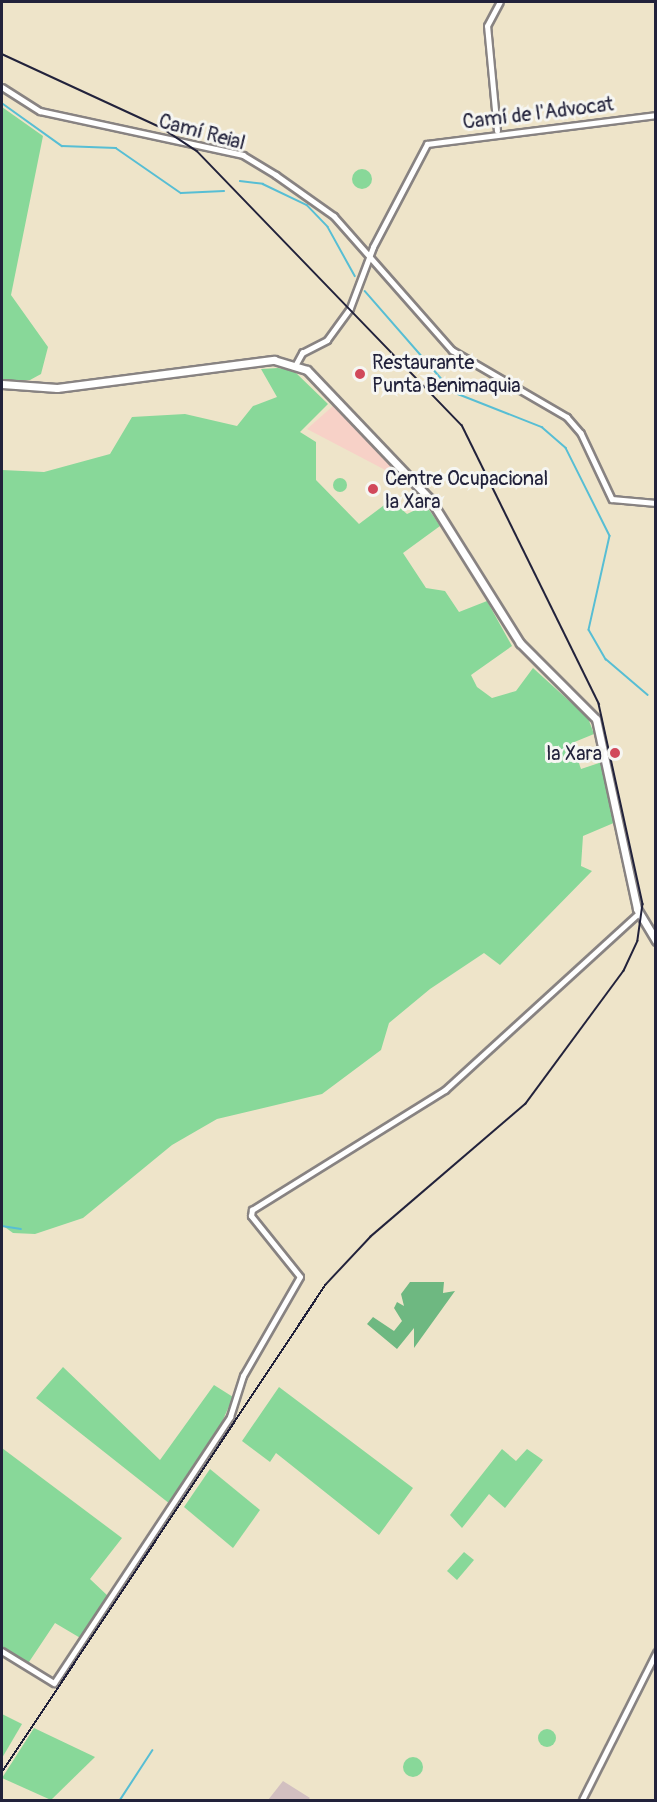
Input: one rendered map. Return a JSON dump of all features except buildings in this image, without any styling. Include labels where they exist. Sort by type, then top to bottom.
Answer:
[{"type":"main road","points":[[2,384],[57,388],[274,360],[296,364],[430,500],[519,643],[596,719],[639,913],[656,941]]},
{"type":"street","points":[[497,131],[487,26],[500,2]]},
{"type":"street","name":"Camí Reial","points":[[2,87],[40,111],[243,155],[329,211],[370,255],[415,315],[452,350],[567,417],[581,434],[612,499],[656,503]]},
{"type":"street","name":"Camí de l'Advocat","points":[[370,255],[425,146],[497,131],[656,115]]},
{"type":"street","points":[[296,364],[302,353],[327,340],[363,283],[370,255]]},
{"type":"street","points":[[2,1652],[54,1683],[230,1417],[243,1376],[300,1277],[251,1216],[252,1210],[445,1090],[639,913]]},
{"type":"street","points":[[582,1800],[656,1653]]},
{"type":"shaded area","points":[[334,405],[393,467],[391,473],[307,429]]},
{"type":"shaded area","points":[[283,1781],[310,1798],[308,1800],[268,1800]]},
{"type":"green space","points":[[2,107],[43,136],[11,295],[48,347],[41,374],[30,380],[2,380]]},
{"type":"green space","points":[[362,169],[369,172],[372,179],[369,186],[362,189],[355,186],[352,179],[355,172]]},
{"type":"green space","points":[[278,368],[294,371],[328,404],[300,432],[316,442],[316,480],[359,524],[391,500],[407,514],[426,505],[440,526],[403,553],[426,588],[445,591],[459,612],[487,601],[512,646],[471,675],[477,687],[492,698],[516,691],[533,668],[588,718],[594,734],[572,743],[581,769],[602,762],[616,822],[583,836],[581,866],[592,871],[500,965],[484,953],[430,989],[389,1023],[381,1050],[322,1094],[217,1119],[172,1145],[83,1218],[35,1234],[13,1233],[2,1225],[2,470],[44,472],[110,454],[132,417],[185,414],[237,426],[253,406],[277,397],[261,369]]},
{"type":"green space","points":[[337,478],[343,478],[347,485],[343,492],[337,492],[333,488],[333,482]]},
{"type":"green space","points":[[410,1282],[444,1282],[443,1293],[455,1291],[414,1348],[414,1328],[397,1349],[367,1324],[373,1317],[394,1331],[402,1321],[394,1308],[397,1302],[404,1306],[401,1294]]},
{"type":"green space","points":[[63,1367],[160,1460],[214,1385],[233,1397],[219,1429],[170,1504],[36,1398]]},
{"type":"green space","points":[[279,1387],[413,1488],[379,1535],[276,1453],[270,1462],[242,1441]]},
{"type":"green space","points":[[2,1448],[122,1538],[90,1579],[109,1597],[82,1639],[55,1623],[27,1665],[2,1649]]},
{"type":"green space","points":[[502,1449],[516,1461],[527,1449],[543,1460],[505,1508],[489,1494],[462,1528],[450,1515]]},
{"type":"green space","points":[[210,1469],[260,1510],[233,1548],[184,1507]]},
{"type":"green space","points":[[464,1552],[474,1560],[457,1580],[447,1571]]},
{"type":"green space","points":[[2,1714],[22,1724],[2,1758]]},
{"type":"green space","points":[[34,1728],[95,1757],[51,1800],[2,1778]]},
{"type":"green space","points":[[547,1729],[553,1732],[556,1738],[553,1744],[547,1747],[541,1744],[538,1738],[541,1732]]},
{"type":"green space","points":[[413,1757],[420,1760],[423,1767],[420,1774],[413,1777],[406,1774],[403,1767],[406,1760]]},
{"type":"waterway","points":[[2,103],[62,146],[116,148],[181,193],[224,191]]},
{"type":"waterway","points":[[240,181],[263,184],[307,205],[328,227],[355,276]]},
{"type":"waterway","points":[[365,291],[453,392],[542,427],[566,448],[610,536],[589,630],[606,659],[648,695]]},
{"type":"waterway","points":[[2,1226],[21,1229]]},
{"type":"waterway","points":[[120,1800],[152,1751]]},
{"type":"tram line","points":[[2,54],[162,128],[197,151],[462,425],[599,704],[643,904],[638,941],[624,971],[526,1104],[371,1237],[326,1285],[2,1773]]},
{"type":"place","name":"Restaurante Punta Benimaquia","points":[[360,374]]},
{"type":"place","name":"Centre Ocupacional la Xara","points":[[373,489]]},
{"type":"place","name":"la Xara","points":[[615,753]]}]
